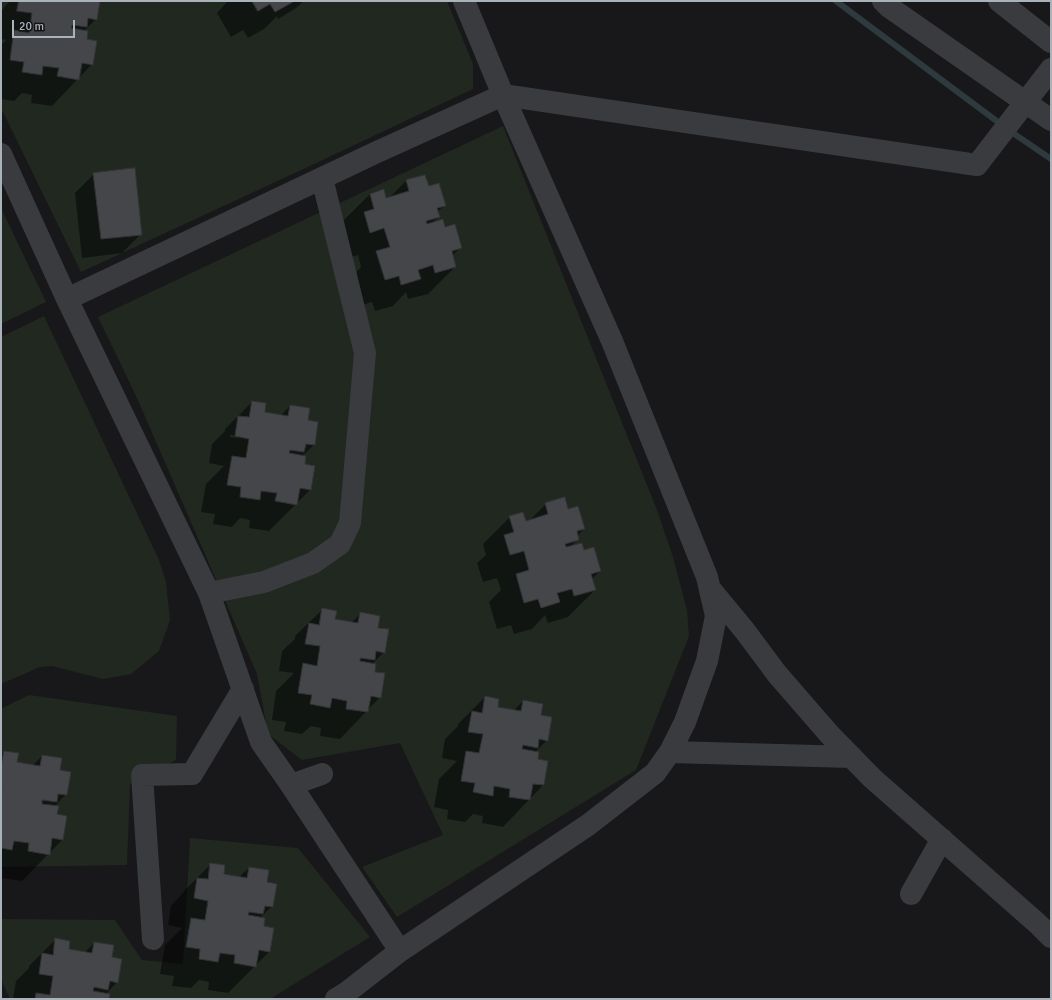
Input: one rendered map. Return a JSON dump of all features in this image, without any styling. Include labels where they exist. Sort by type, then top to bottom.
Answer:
[{"type":"street","points":[[345,997],[400,951],[588,825],[655,773],[670,752],[685,722],[707,661],[716,616],[706,577],[612,341],[503,95],[464,1]]},
{"type":"street","points":[[883,1],[889,7],[1051,120]]},
{"type":"street","points":[[999,1],[1051,42]]},
{"type":"street","points":[[67,299],[377,152],[503,95],[977,165],[1051,69]]},
{"type":"street","points":[[1,154],[67,299],[209,593],[261,742],[291,784],[400,951]]},
{"type":"street","points":[[209,593],[264,582],[313,563],[340,544],[350,523],[365,353],[322,178]]},
{"type":"street","points":[[709,587],[778,674],[830,735],[872,778],[942,838],[1051,937]]},
{"type":"street","points":[[153,939],[142,775],[192,774],[242,689]]},
{"type":"street","points":[[670,752],[852,757]]},
{"type":"street","points":[[291,784],[322,774]]},
{"type":"street","points":[[911,894],[942,838]]},
{"type":"shaded area","points":[[1,1],[447,1],[473,64],[473,89],[81,272],[1,108]]},
{"type":"shaded area","points":[[503,126],[657,510],[673,557],[687,610],[689,636],[636,770],[397,917],[362,867],[443,835],[400,743],[302,760],[268,734],[257,674],[137,398],[98,317]]},
{"type":"shaded area","points":[[1,208],[46,302],[1,324]]},
{"type":"shaded area","points":[[44,316],[159,560],[166,582],[170,620],[159,651],[131,674],[103,679],[52,666],[40,667],[1,684],[1,337]]},
{"type":"shaded area","points":[[29,695],[177,716],[176,760],[130,784],[127,865],[1,867],[1,709]]},
{"type":"shaded area","points":[[190,838],[298,848],[370,937],[270,999],[10,999],[1,979],[1,919],[115,920],[142,960],[183,964]]},
{"type":"building","points":[[19,1],[100,1],[97,20],[88,18],[87,27],[72,25],[71,28],[88,31],[87,39],[97,41],[93,65],[82,63],[79,80],[57,76],[59,68],[43,66],[42,75],[22,72],[24,62],[10,60],[14,30],[29,33],[32,13],[17,11]]},
{"type":"building","points":[[252,1],[293,2],[275,12],[270,4],[258,11]]},
{"type":"building","points":[[135,168],[142,235],[101,239],[93,173]]},
{"type":"building","points":[[425,175],[429,186],[439,183],[446,206],[437,208],[440,217],[426,221],[427,224],[443,219],[445,227],[455,224],[462,248],[452,251],[456,267],[435,273],[433,265],[418,270],[421,279],[401,285],[399,276],[385,280],[376,251],[390,247],[384,228],[370,233],[364,212],[374,209],[370,194],[384,189],[386,198],[409,191],[406,180]]},
{"type":"building","points":[[252,401],[266,403],[265,412],[288,416],[290,405],[310,408],[308,420],[318,422],[315,445],[306,444],[304,452],[290,450],[289,453],[306,456],[305,464],[315,466],[311,490],[300,488],[297,505],[275,501],[277,493],[261,491],[260,500],[240,497],[241,487],[227,485],[232,456],[246,458],[249,439],[235,436],[238,416],[249,417]]},
{"type":"building","points":[[565,497],[568,509],[578,506],[585,529],[577,531],[579,540],[565,544],[566,547],[582,543],[584,550],[594,547],[601,571],[591,574],[596,590],[574,596],[572,589],[557,593],[560,602],[541,608],[538,599],[524,603],[516,574],[529,570],[524,551],[510,555],[504,535],[514,532],[509,516],[523,512],[526,521],[548,514],[545,503]]},
{"type":"building","points":[[322,608],[337,611],[335,619],[358,623],[360,612],[380,616],[378,628],[389,629],[385,653],[376,651],[375,660],[360,658],[360,661],[376,664],[375,672],[385,673],[381,698],[371,696],[368,712],[346,709],[347,701],[332,698],[330,708],[310,704],[312,695],[298,693],[303,663],[317,666],[320,646],[305,644],[309,623],[319,625]]},
{"type":"building","points":[[485,696],[499,699],[498,707],[521,711],[523,700],[543,704],[541,715],[552,717],[548,741],[539,739],[538,748],[523,745],[522,749],[539,752],[538,759],[548,761],[544,785],[533,784],[530,800],[509,797],[510,789],[494,786],[493,796],[473,792],[475,783],[461,781],[466,751],[479,753],[483,734],[468,732],[472,711],[482,713]]},
{"type":"building","points":[[4,751],[19,753],[17,762],[40,766],[42,755],[62,758],[60,770],[71,772],[67,795],[58,794],[57,802],[42,800],[42,804],[59,806],[57,814],[67,816],[63,840],[52,838],[50,855],[28,851],[29,843],[14,841],[12,850],[1,848],[1,767]]},
{"type":"building","points":[[210,863],[225,865],[224,874],[247,878],[249,867],[269,870],[267,882],[277,884],[273,907],[265,906],[263,914],[249,912],[248,915],[265,918],[264,926],[274,928],[270,952],[259,950],[256,967],[234,963],[235,955],[220,953],[218,962],[199,959],[200,949],[186,947],[191,918],[205,920],[208,901],[194,898],[197,878],[208,879]]},
{"type":"building","points":[[55,938],[70,941],[69,949],[92,953],[94,942],[114,945],[112,957],[122,959],[118,983],[110,981],[108,990],[94,987],[93,991],[110,994],[109,999],[35,999],[36,993],[50,995],[53,976],[39,974],[42,953],[53,955]]},
{"type":"waterway","points":[[836,1],[1010,131],[1051,159]]}]
